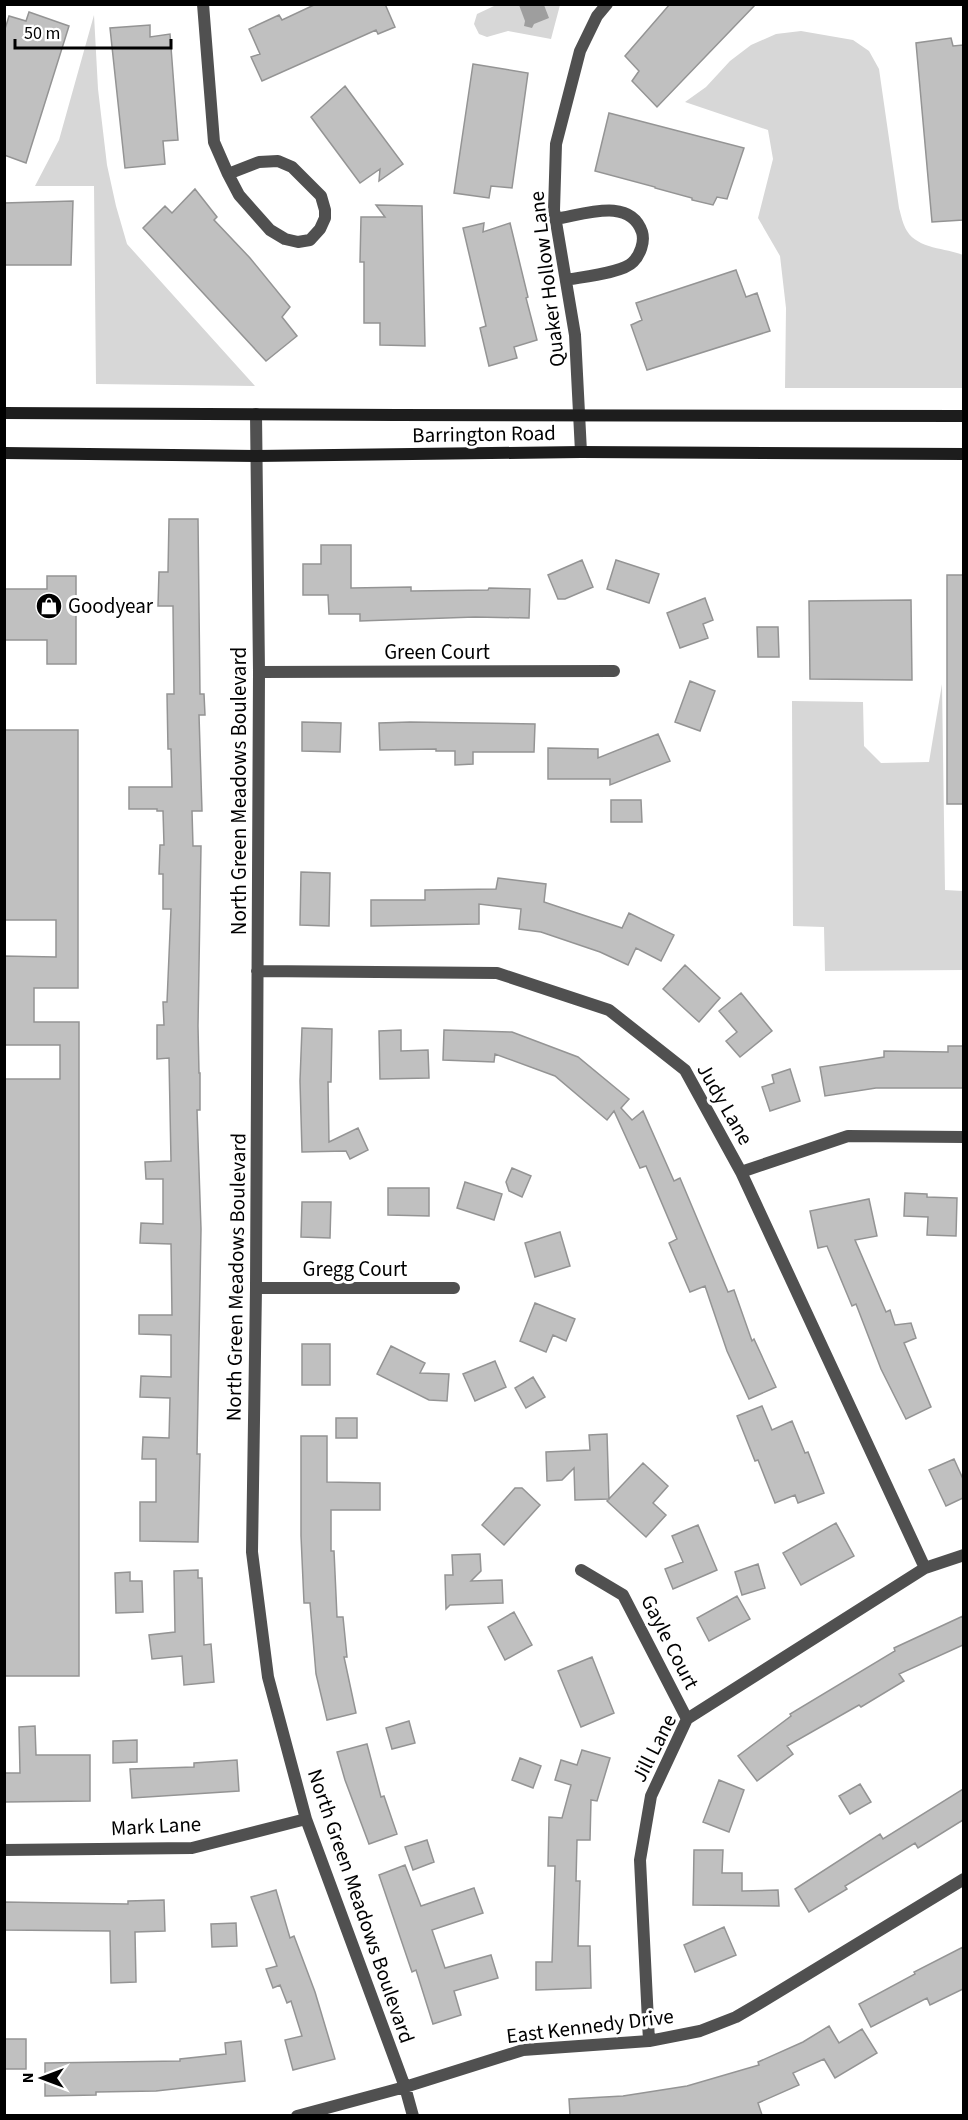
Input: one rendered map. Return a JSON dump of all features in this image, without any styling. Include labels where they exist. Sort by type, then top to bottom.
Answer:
[{"type":"main road","name":"Barrington Road","points":[[4,413],[963,416]]},
{"type":"main road","name":"Barrington Road","points":[[4,453],[256,456],[581,452],[963,454]]},
{"type":"street","points":[[203,4],[214,142],[228,174],[239,195],[270,230],[285,239],[298,242],[310,240],[320,229],[325,218],[321,196],[292,167],[278,161],[259,162],[228,174]]},
{"type":"street","name":"Quaker Hollow Lane","points":[[581,452],[575,335],[555,219],[556,144],[580,51],[597,16],[607,4]]},
{"type":"street","points":[[555,219],[613,209],[626,213],[639,224],[644,237],[642,247],[633,263],[620,269],[566,280]]},
{"type":"street","name":"North Green Meadows Boulevard","points":[[256,414],[259,672],[256,1288],[252,1552],[268,1677],[306,1819],[405,2087],[413,2115]]},
{"type":"street","name":"Green Court","points":[[259,672],[614,670]]},
{"type":"street","name":"Judy Lane","points":[[257,971],[497,973],[609,1010],[685,1070],[741,1172],[925,1568]]},
{"type":"street","points":[[741,1172],[848,1136],[963,1137]]},
{"type":"street","name":"Gregg Court","points":[[256,1288],[454,1288]]},
{"type":"street","name":"Jill Lane","points":[[649,2041],[640,1860],[651,1796],[687,1719],[925,1568],[963,1555]]},
{"type":"street","name":"Gayle Court","points":[[581,1570],[623,1595],[687,1719]]},
{"type":"street","name":"Mark Lane","points":[[4,1850],[192,1848],[306,1819]]},
{"type":"street","name":"East Kennedy Drive","points":[[297,2115],[405,2087],[523,2050],[649,2041],[700,2031],[735,2017],[963,1879]]},
{"type":"shaded area","points":[[494,5],[560,5],[551,39],[508,31],[487,37],[479,34],[474,24],[477,14]]},
{"type":"shaded area","points":[[519,5],[544,5],[549,18],[534,24],[532,28],[524,26],[525,21]]},
{"type":"shaded area","points":[[94,15],[98,89],[107,165],[127,244],[255,386],[96,384],[94,186],[35,186],[59,140]]},
{"type":"shaded area","points":[[801,31],[853,40],[869,51],[879,69],[899,208],[904,226],[912,237],[925,245],[963,255],[963,388],[785,388],[786,308],[780,256],[758,218],[773,159],[768,130],[685,102],[706,87],[730,61],[751,45],[776,34]]},
{"type":"shaded area","points":[[942,684],[945,890],[963,891],[963,970],[825,971],[824,927],[793,926],[792,701],[863,702],[864,746],[881,763],[929,762]]},
{"type":"building","points":[[316,4],[385,4],[395,27],[378,34],[376,30],[262,81],[251,57],[260,54],[249,29],[279,15],[282,20]]},
{"type":"building","points":[[670,4],[756,4],[657,107],[632,81],[639,71],[625,56]]},
{"type":"building","points":[[29,12],[69,26],[26,163],[4,155],[4,32],[9,16],[26,21]]},
{"type":"building","points":[[150,25],[150,37],[170,34],[178,140],[163,141],[165,164],[125,168],[110,28]]},
{"type":"building","points":[[951,38],[953,46],[963,45],[963,220],[932,222],[916,43]]},
{"type":"building","points":[[473,64],[528,73],[512,188],[491,186],[489,198],[454,193]]},
{"type":"building","points":[[345,86],[403,164],[379,181],[380,169],[360,183],[311,117]]},
{"type":"building","points":[[609,113],[744,148],[727,199],[717,197],[713,205],[595,171]]},
{"type":"building","points":[[195,189],[217,217],[214,220],[250,258],[290,307],[282,317],[297,336],[266,361],[143,228],[165,206],[172,213]]},
{"type":"building","points":[[73,201],[71,265],[4,265],[4,203]]},
{"type":"building","points":[[376,205],[422,206],[425,346],[380,345],[380,323],[364,323],[364,262],[360,262],[361,217],[385,217]]},
{"type":"building","points":[[484,223],[483,232],[510,223],[537,340],[514,347],[517,358],[489,366],[480,328],[486,326],[463,228]]},
{"type":"building","points":[[736,270],[746,297],[757,293],[770,331],[647,370],[631,325],[642,320],[636,303]]},
{"type":"building","points":[[169,519],[198,519],[200,694],[204,694],[205,715],[199,715],[202,811],[192,811],[193,846],[201,846],[198,1026],[200,1110],[197,1110],[201,1229],[197,1454],[200,1454],[198,1542],[140,1541],[140,1502],[156,1502],[156,1459],[142,1459],[143,1437],[169,1438],[170,1398],[140,1397],[141,1376],[171,1377],[171,1335],[139,1334],[139,1315],[172,1315],[171,1244],[140,1243],[141,1223],[163,1224],[163,1179],[146,1179],[145,1162],[171,1161],[169,1058],[157,1059],[157,1025],[164,1025],[163,1002],[167,1002],[171,909],[163,909],[163,874],[159,874],[160,845],[164,845],[163,811],[129,809],[129,787],[172,787],[171,749],[168,749],[167,694],[174,694],[173,606],[158,606],[159,572],[168,572]]},
{"type":"building","points":[[321,545],[351,545],[351,588],[411,587],[411,591],[530,589],[529,618],[475,617],[360,621],[360,614],[329,614],[328,595],[303,595],[303,564],[321,564]]},
{"type":"building","points":[[582,560],[593,587],[565,599],[558,599],[548,575]]},
{"type":"building","points":[[616,560],[659,574],[649,603],[607,589]]},
{"type":"building","points":[[947,575],[963,575],[963,804],[947,804]]},
{"type":"building","points":[[47,576],[76,576],[76,664],[47,664],[47,640],[4,640],[4,589],[47,589]]},
{"type":"building","points":[[705,598],[713,620],[703,624],[708,638],[680,648],[667,613]]},
{"type":"building","points":[[911,600],[912,680],[810,679],[809,601]]},
{"type":"building","points":[[757,627],[778,627],[779,657],[758,657]]},
{"type":"building","points":[[690,681],[715,691],[700,731],[675,722]]},
{"type":"building","points":[[302,722],[341,723],[340,752],[302,751]]},
{"type":"building","points":[[379,723],[535,724],[534,752],[473,752],[473,764],[455,765],[455,751],[380,750]]},
{"type":"building","points":[[4,730],[78,730],[78,988],[34,988],[34,1022],[79,1022],[79,1676],[4,1676],[4,1079],[60,1079],[60,1045],[4,1045],[4,956],[56,957],[56,920],[4,920]]},
{"type":"building","points":[[658,734],[670,761],[610,785],[610,779],[548,779],[548,748],[598,749],[598,758]]},
{"type":"building","points":[[611,800],[641,800],[642,822],[611,822]]},
{"type":"building","points":[[301,872],[330,873],[329,926],[300,925]]},
{"type":"building","points":[[498,878],[546,884],[544,902],[622,928],[629,913],[674,935],[661,961],[636,948],[628,965],[600,952],[541,932],[519,929],[521,909],[479,904],[479,924],[371,926],[371,900],[425,900],[425,890],[496,889]]},
{"type":"building","points":[[685,965],[720,998],[699,1022],[663,989]]},
{"type":"building","points":[[741,993],[772,1031],[740,1057],[726,1041],[737,1032],[719,1011]]},
{"type":"building","points":[[302,1028],[332,1029],[331,1082],[328,1082],[329,1142],[358,1128],[368,1150],[350,1159],[346,1151],[302,1152],[300,1081]]},
{"type":"building","points":[[401,1030],[401,1051],[428,1050],[429,1078],[380,1079],[379,1031]]},
{"type":"building","points":[[444,1030],[512,1032],[578,1057],[629,1099],[621,1108],[632,1120],[643,1111],[674,1181],[680,1178],[728,1292],[734,1290],[752,1341],[754,1339],[776,1387],[749,1399],[727,1351],[705,1286],[690,1292],[669,1243],[677,1239],[646,1166],[640,1168],[614,1111],[607,1120],[555,1076],[495,1054],[494,1062],[443,1060]]},
{"type":"building","points":[[948,1046],[963,1046],[963,1088],[876,1088],[825,1096],[820,1067],[884,1057],[884,1051],[948,1052]]},
{"type":"building","points":[[790,1069],[800,1101],[770,1111],[762,1087],[774,1083],[772,1075]]},
{"type":"building","points":[[512,1168],[531,1176],[522,1197],[509,1191],[506,1182]]},
{"type":"building","points":[[465,1182],[502,1194],[494,1220],[457,1208]]},
{"type":"building","points":[[388,1188],[429,1188],[429,1216],[388,1215]]},
{"type":"building","points":[[905,1193],[927,1194],[927,1197],[957,1198],[956,1236],[927,1235],[928,1217],[904,1216]]},
{"type":"building","points":[[869,1199],[877,1236],[855,1240],[886,1312],[890,1310],[895,1325],[911,1323],[916,1338],[904,1343],[931,1407],[906,1419],[881,1369],[856,1304],[852,1306],[827,1246],[818,1248],[810,1211]]},
{"type":"building","points":[[302,1202],[331,1202],[330,1238],[301,1237]]},
{"type":"building","points":[[560,1232],[570,1266],[535,1277],[525,1243]]},
{"type":"building","points":[[535,1303],[575,1319],[566,1341],[553,1335],[546,1352],[520,1341]]},
{"type":"building","points":[[302,1344],[330,1344],[330,1385],[302,1385]]},
{"type":"building","points":[[391,1346],[425,1363],[420,1373],[449,1374],[447,1401],[429,1400],[377,1374]]},
{"type":"building","points":[[495,1361],[506,1387],[475,1401],[463,1374]]},
{"type":"building","points":[[533,1377],[545,1397],[526,1408],[515,1388]]},
{"type":"building","points":[[762,1406],[772,1430],[792,1421],[805,1453],[808,1452],[824,1493],[798,1503],[795,1495],[775,1503],[737,1416]]},
{"type":"building","points":[[336,1418],[357,1418],[357,1438],[336,1438]]},
{"type":"building","points":[[607,1434],[609,1499],[575,1500],[574,1468],[562,1480],[547,1481],[546,1452],[590,1450],[589,1435]]},
{"type":"building","points":[[301,1436],[327,1436],[327,1482],[380,1483],[380,1510],[331,1510],[331,1551],[334,1551],[337,1617],[343,1617],[347,1657],[344,1657],[356,1713],[327,1720],[316,1674],[310,1603],[304,1603]]},
{"type":"building","points":[[954,1459],[963,1479],[963,1498],[946,1506],[929,1470]]},
{"type":"building","points":[[643,1463],[668,1486],[653,1503],[666,1515],[646,1537],[607,1501]]},
{"type":"building","points":[[515,1488],[522,1488],[540,1505],[504,1545],[482,1525]]},
{"type":"building","points":[[836,1523],[854,1556],[801,1585],[783,1553]]},
{"type":"building","points":[[698,1525],[717,1570],[673,1589],[665,1569],[683,1562],[672,1536]]},
{"type":"building","points":[[480,1554],[481,1571],[471,1581],[502,1580],[503,1603],[450,1605],[446,1609],[445,1575],[453,1575],[452,1555]]},
{"type":"building","points":[[758,1564],[765,1588],[742,1595],[735,1572]]},
{"type":"building","points":[[198,1570],[198,1578],[202,1578],[204,1645],[211,1644],[214,1682],[184,1685],[182,1656],[152,1659],[149,1635],[175,1632],[174,1571]]},
{"type":"building","points":[[130,1572],[130,1581],[142,1581],[143,1612],[116,1613],[115,1573]]},
{"type":"building","points":[[737,1596],[750,1619],[709,1641],[697,1618]]},
{"type":"building","points":[[514,1612],[532,1645],[505,1660],[488,1627]]},
{"type":"building","points":[[963,1616],[963,1645],[899,1674],[904,1681],[861,1707],[859,1705],[787,1746],[793,1754],[757,1781],[738,1756],[791,1716],[790,1714],[895,1651],[894,1648]]},
{"type":"building","points":[[592,1657],[614,1713],[581,1727],[558,1671]]},
{"type":"building","points":[[409,1721],[415,1743],[392,1749],[386,1728]]},
{"type":"building","points":[[35,1726],[36,1755],[90,1755],[90,1801],[4,1802],[4,1773],[20,1773],[19,1727]]},
{"type":"building","points":[[137,1740],[137,1762],[113,1763],[113,1741]]},
{"type":"building","points":[[367,1744],[381,1797],[384,1796],[397,1834],[369,1844],[337,1752]]},
{"type":"building","points":[[582,1750],[610,1758],[597,1801],[591,1800],[590,1840],[577,1840],[576,1881],[580,1881],[578,1946],[590,1946],[591,1988],[536,1990],[536,1962],[552,1962],[555,1866],[548,1866],[549,1817],[562,1818],[571,1785],[555,1780],[561,1760],[577,1765]]},
{"type":"building","points":[[520,1758],[541,1766],[533,1788],[512,1780]]},
{"type":"building","points":[[237,1760],[239,1791],[132,1798],[130,1769],[194,1767],[194,1763]]},
{"type":"building","points":[[719,1780],[744,1790],[729,1832],[703,1822]]},
{"type":"building","points":[[860,1784],[871,1802],[850,1814],[839,1796]]},
{"type":"building","points":[[963,1789],[963,1820],[918,1848],[915,1843],[845,1886],[847,1889],[809,1912],[795,1889],[880,1834],[883,1839]]},
{"type":"building","points":[[427,1840],[434,1862],[413,1870],[405,1847]]},
{"type":"building","points":[[694,1850],[723,1850],[722,1873],[742,1873],[742,1891],[778,1890],[779,1906],[693,1905]]},
{"type":"building","points":[[405,1865],[421,1906],[474,1888],[483,1913],[432,1930],[445,1968],[491,1955],[498,1978],[454,1991],[461,2015],[433,2024],[416,1970],[412,1972],[379,1875]]},
{"type":"building","points":[[276,1890],[290,1938],[294,1936],[315,1992],[335,2059],[293,2070],[285,2040],[302,2036],[291,2001],[287,2003],[280,1985],[273,1988],[266,1969],[277,1966],[251,1897]]},
{"type":"building","points":[[164,1900],[165,1931],[135,1932],[136,1982],[111,1983],[110,1931],[4,1930],[4,1902],[128,1904],[128,1901]]},
{"type":"building","points":[[236,1923],[237,1946],[212,1947],[211,1924]]},
{"type":"building","points":[[724,1927],[736,1955],[695,1972],[684,1945]]},
{"type":"building","points":[[963,1947],[963,1989],[930,2005],[927,1998],[871,2027],[859,2004]]},
{"type":"building","points":[[829,2026],[839,2043],[862,2029],[877,2053],[835,2078],[824,2059],[793,2073],[799,2085],[758,2103],[762,2115],[570,2115],[569,2099],[623,2096],[687,2086],[759,2065],[758,2062],[803,2042]]},
{"type":"building","points":[[4,2039],[26,2039],[26,2069],[4,2069]]},
{"type":"building","points":[[241,2041],[245,2081],[156,2091],[45,2096],[45,2063],[180,2061],[180,2059],[226,2054],[225,2043]]},
{"type":"place","name":"Goodyear","points":[[49,606]]}]
